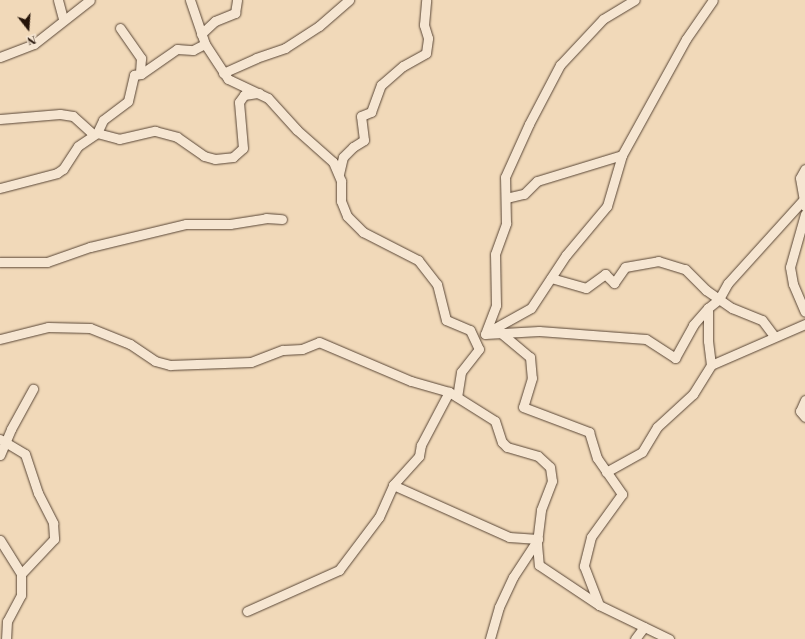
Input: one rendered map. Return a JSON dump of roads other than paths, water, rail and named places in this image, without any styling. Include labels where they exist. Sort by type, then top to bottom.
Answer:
[{"type":"street","points":[[58,0],[63,18]]},
{"type":"street","points":[[0,57],[34,44],[63,18],[90,0]]},
{"type":"street","points":[[190,0],[205,44],[231,83],[259,93],[275,105],[297,130],[334,162],[339,175],[341,201],[347,216],[363,232],[418,260],[437,284],[443,300],[446,320],[470,330],[479,349],[461,372],[453,395],[421,445],[419,456],[393,485],[379,517],[339,570],[247,611]]},
{"type":"street","points":[[201,34],[216,21],[235,13],[237,0]]},
{"type":"street","points":[[223,73],[256,58],[285,48],[319,26],[349,0]]},
{"type":"street","points":[[339,175],[343,157],[353,147],[364,140],[362,116],[371,112],[381,85],[403,66],[426,53],[428,38],[424,25],[426,0]]},
{"type":"street","points":[[485,334],[496,305],[495,254],[506,223],[505,177],[529,124],[560,65],[603,19],[634,0]]},
{"type":"street","points":[[485,334],[531,308],[551,278],[606,206],[622,155],[686,39],[713,0]]},
{"type":"street","points":[[120,28],[141,58],[140,73]]},
{"type":"street","points":[[0,188],[57,173],[63,169],[73,151],[95,133],[103,120],[128,101],[132,92],[132,79],[134,75],[140,73],[177,49],[193,50],[205,44]]},
{"type":"street","points":[[0,119],[60,114],[73,116],[95,133],[119,139],[155,131],[176,137],[204,156],[215,159],[233,157],[243,148],[239,102],[244,95],[259,93]]},
{"type":"street","points":[[506,198],[524,194],[537,181],[622,155]]},
{"type":"street","points":[[485,334],[539,331],[646,339],[675,358],[693,325],[708,308],[719,299],[728,283],[804,203],[800,178],[805,169]]},
{"type":"street","points":[[805,214],[790,267],[794,284],[805,312]]},
{"type":"street","points":[[0,262],[47,262],[90,247],[186,224],[230,224],[260,218],[282,219]]},
{"type":"street","points":[[551,278],[586,288],[605,274],[614,283],[625,267],[658,261],[685,269],[706,290],[732,308],[762,320],[774,336]]},
{"type":"street","points":[[708,308],[708,341],[711,365]]},
{"type":"street","points":[[606,472],[642,452],[657,427],[693,394],[711,365],[774,336],[805,324]]},
{"type":"street","points":[[0,339],[48,327],[90,328],[130,344],[162,364],[170,365],[251,362],[283,350],[302,349],[319,342],[411,382],[453,395],[495,421],[502,442],[508,447],[538,456],[550,467],[552,481],[541,510],[537,555],[539,565],[599,605],[669,639]]},
{"type":"street","points":[[501,333],[530,357],[532,378],[523,407],[589,432],[597,458],[622,494],[591,537],[584,566],[599,605]]},
{"type":"street","points":[[0,455],[2,441],[33,389]]},
{"type":"street","points":[[805,400],[800,411],[805,418]]},
{"type":"street","points":[[2,441],[25,454],[38,493],[53,523],[54,539],[21,574]]},
{"type":"street","points":[[393,485],[508,537],[538,539]]},
{"type":"street","points":[[490,639],[499,607],[512,577],[538,539]]},
{"type":"street","points":[[0,540],[21,574],[21,595],[7,621],[6,639]]},
{"type":"street","points":[[635,639],[644,627]]}]
